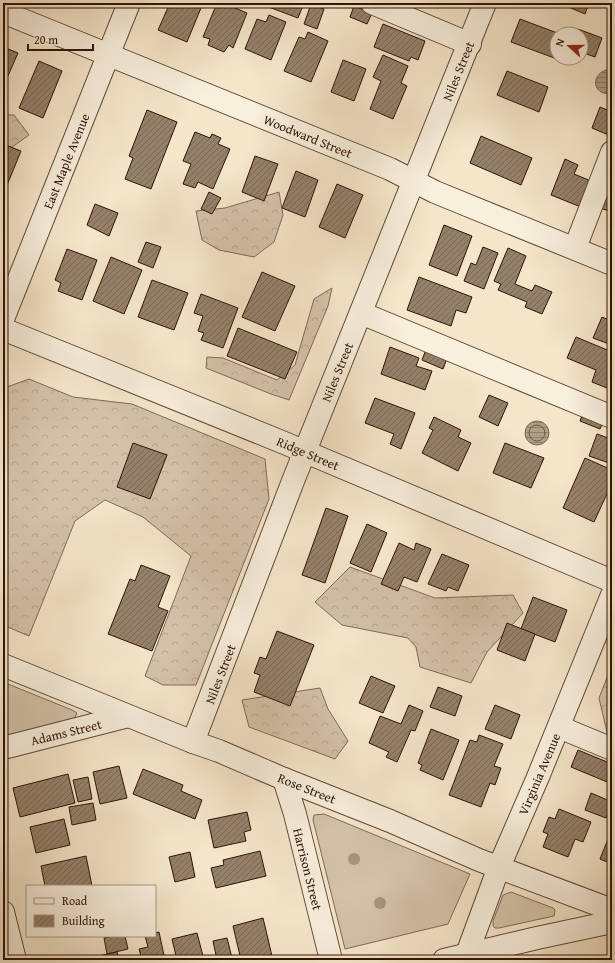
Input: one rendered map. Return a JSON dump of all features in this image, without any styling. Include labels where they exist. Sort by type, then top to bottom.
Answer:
[{"type":"street","name":"East Maple Avenue","points":[[3,319],[129,3]]},
{"type":"street","points":[[372,3],[470,44]]},
{"type":"street","name":"Niles Street","points":[[193,742],[305,452],[470,44],[485,3]]},
{"type":"street","name":"Woodward Street","points":[[3,12],[390,169],[435,192],[612,264]]},
{"type":"street","points":[[575,248],[612,152]]},
{"type":"street","points":[[361,313],[612,417]]},
{"type":"street","name":"Ridge Street","points":[[3,329],[305,452],[612,581]]},
{"type":"street","name":"Virginia Avenue","points":[[467,954],[499,867],[559,726],[612,595]]},
{"type":"street","name":"Rose Street","points":[[3,665],[193,742],[219,751],[499,867],[612,910]]},
{"type":"street","name":"Adams Street","points":[[3,748],[128,716]]},
{"type":"street","points":[[559,726],[612,749]]},
{"type":"street","name":"Harrison Street","points":[[284,779],[295,814],[331,960]]},
{"type":"street","points":[[3,912],[15,960]]},
{"type":"street","points":[[444,960],[612,922]]},
{"type":"green space","points":[[3,115],[14,115],[29,135],[5,152],[3,169]]},
{"type":"green space","points":[[279,192],[283,215],[274,242],[254,257],[219,250],[202,240],[196,211],[225,208]]},
{"type":"green space","points":[[332,288],[328,306],[289,400],[206,368],[207,357],[223,358],[277,380],[295,365],[314,299]]},
{"type":"green space","points":[[29,379],[73,397],[132,404],[265,459],[269,499],[196,685],[163,685],[145,676],[191,556],[143,517],[105,500],[75,521],[29,636],[3,625],[3,397],[7,387]]},
{"type":"green space","points":[[350,567],[435,598],[513,595],[523,613],[487,652],[471,683],[420,667],[416,647],[408,638],[342,625],[315,602]]},
{"type":"green space","points":[[612,665],[612,743],[609,741],[599,698]]},
{"type":"green space","points":[[3,682],[77,713],[74,719],[3,737]]},
{"type":"green space","points":[[320,688],[328,709],[348,741],[335,759],[249,727],[242,700]]},
{"type":"green space","points":[[324,814],[470,874],[448,924],[345,949],[313,820],[314,815]]},
{"type":"green space","points":[[511,892],[553,908],[555,910],[554,916],[495,928],[493,926],[493,921],[503,895]]},
{"type":"water","points":[[606,70],[612,71],[612,93],[601,92],[596,85],[597,77]]},
{"type":"water","points":[[537,421],[542,422],[548,428],[548,438],[542,444],[537,445],[532,444],[526,438],[525,433],[526,428],[532,422]]},
{"type":"building","points":[[170,3],[203,3],[187,42],[158,30]]},
{"type":"building","points":[[217,3],[223,3],[247,13],[233,48],[229,45],[224,52],[208,45],[210,39],[203,37]]},
{"type":"building","points":[[267,3],[304,3],[298,18],[266,6]]},
{"type":"building","points":[[424,3],[440,3],[438,8]]},
{"type":"building","points":[[559,3],[589,3],[585,14]]},
{"type":"building","points":[[311,4],[324,9],[317,29],[304,24]]},
{"type":"building","points":[[354,6],[372,13],[367,24],[350,17]]},
{"type":"building","points":[[269,15],[286,22],[271,60],[245,49],[257,19],[266,22]]},
{"type":"building","points":[[520,19],[549,30],[549,56],[511,42]]},
{"type":"building","points":[[383,24],[425,41],[418,60],[411,57],[409,61],[374,47]]},
{"type":"building","points":[[308,32],[328,41],[311,82],[284,71],[299,37],[305,39]]},
{"type":"building","points":[[589,33],[602,38],[595,57],[589,55]]},
{"type":"building","points":[[3,47],[18,53],[3,87]]},
{"type":"building","points":[[383,55],[408,66],[401,83],[407,86],[393,119],[370,109],[381,81],[373,77]]},
{"type":"building","points":[[343,60],[366,69],[354,101],[331,92]]},
{"type":"building","points":[[39,61],[62,71],[43,118],[19,108]]},
{"type":"building","points":[[507,71],[548,87],[539,112],[497,95]]},
{"type":"building","points":[[600,107],[612,112],[611,136],[592,128]]},
{"type":"building","points":[[147,110],[177,122],[151,189],[125,179],[133,158],[129,156]]},
{"type":"building","points":[[195,132],[210,138],[212,134],[221,138],[218,144],[230,149],[213,189],[198,182],[195,188],[183,184],[191,164],[183,161]]},
{"type":"building","points":[[481,136],[532,158],[521,185],[470,163]]},
{"type":"building","points":[[3,144],[21,151],[3,195]]},
{"type":"building","points":[[255,156],[278,164],[264,201],[242,192]]},
{"type":"building","points":[[565,159],[578,165],[574,174],[591,181],[581,207],[551,195]]},
{"type":"building","points":[[296,171],[318,180],[305,217],[282,208]]},
{"type":"building","points":[[337,184],[363,195],[345,238],[319,227]]},
{"type":"building","points":[[608,185],[612,187],[612,212],[600,208]]},
{"type":"building","points":[[209,192],[221,198],[212,214],[201,209]]},
{"type":"building","points":[[95,204],[118,213],[109,236],[87,225]]},
{"type":"building","points":[[444,225],[472,236],[457,276],[429,265]]},
{"type":"building","points":[[146,242],[161,247],[153,268],[138,262]]},
{"type":"building","points":[[483,247],[498,253],[484,289],[464,281],[471,263],[476,265]]},
{"type":"building","points":[[508,248],[526,256],[515,284],[532,291],[535,285],[552,292],[542,314],[525,307],[527,302],[498,290],[501,284],[494,281]]},
{"type":"building","points":[[67,249],[97,260],[82,300],[58,291],[61,283],[55,280]]},
{"type":"building","points":[[111,257],[142,270],[124,314],[93,301]]},
{"type":"building","points":[[262,272],[295,286],[275,331],[242,317]]},
{"type":"building","points":[[419,277],[472,297],[466,313],[456,310],[451,326],[407,310]]},
{"type":"building","points":[[152,280],[188,293],[174,330],[138,317]]},
{"type":"building","points":[[201,294],[238,308],[223,348],[201,340],[204,333],[198,331],[203,316],[194,313]]},
{"type":"building","points":[[602,317],[612,321],[612,345],[593,338]]},
{"type":"building","points":[[238,328],[297,352],[285,379],[227,356]]},
{"type":"building","points":[[576,337],[612,352],[612,390],[592,382],[596,370],[567,358]]},
{"type":"building","points":[[390,347],[419,358],[416,366],[432,371],[425,390],[381,374]]},
{"type":"building","points":[[427,347],[448,356],[443,369],[422,360]]},
{"type":"building","points":[[489,395],[508,403],[498,426],[479,417]]},
{"type":"building","points":[[375,398],[415,413],[401,449],[390,444],[394,434],[365,423]]},
{"type":"building","points":[[584,410],[605,418],[600,429],[580,421]]},
{"type":"building","points":[[434,417],[461,430],[458,437],[471,443],[458,471],[422,453],[433,430],[429,428]]},
{"type":"building","points":[[597,434],[611,439],[612,435],[612,464],[589,456]]},
{"type":"building","points":[[133,443],[167,455],[150,499],[117,487]]},
{"type":"building","points":[[505,443],[544,458],[531,488],[493,473]]},
{"type":"building","points":[[585,458],[612,470],[612,483],[594,522],[563,508]]},
{"type":"building","points":[[326,508],[348,516],[325,583],[302,575]]},
{"type":"building","points":[[367,524],[387,533],[371,572],[350,563]]},
{"type":"building","points":[[399,543],[414,550],[416,543],[431,549],[417,582],[404,577],[398,591],[381,584]]},
{"type":"building","points":[[442,554],[469,565],[458,591],[448,587],[446,591],[428,584]]},
{"type":"building","points":[[141,565],[170,576],[158,607],[168,611],[152,651],[108,634],[130,579],[135,581]]},
{"type":"building","points":[[533,597],[567,610],[555,642],[521,629]]},
{"type":"building","points":[[507,623],[535,634],[525,661],[497,650]]},
{"type":"building","points":[[277,631],[314,645],[290,706],[254,692],[260,675],[254,673],[260,657],[266,659]]},
{"type":"building","points":[[371,676],[395,686],[383,713],[359,703]]},
{"type":"building","points":[[438,687],[462,696],[455,716],[430,707]]},
{"type":"building","points":[[409,705],[423,711],[415,731],[411,730],[397,762],[386,757],[389,752],[369,743],[380,716],[401,724]]},
{"type":"building","points":[[495,705],[520,715],[511,739],[485,729]]},
{"type":"building","points":[[431,729],[459,740],[443,780],[420,770],[422,765],[418,763]]},
{"type":"building","points":[[479,735],[503,744],[494,766],[501,768],[495,785],[490,783],[481,807],[449,795],[470,740],[477,742]]},
{"type":"building","points":[[578,750],[612,764],[612,784],[571,767]]},
{"type":"building","points":[[119,766],[127,798],[100,804],[93,772]]},
{"type":"building","points":[[143,769],[183,785],[181,791],[202,800],[195,819],[133,794]]},
{"type":"building","points":[[68,774],[75,803],[20,817],[13,788]]},
{"type":"building","points":[[88,777],[92,799],[78,802],[73,780]]},
{"type":"building","points":[[591,793],[612,802],[606,818],[585,810]]},
{"type":"building","points":[[93,803],[96,820],[72,825],[69,807]]},
{"type":"building","points":[[559,809],[591,822],[583,842],[575,839],[568,857],[543,847],[548,834],[543,832],[549,817],[555,819]]},
{"type":"building","points":[[247,812],[251,830],[244,832],[246,841],[214,848],[208,820]]},
{"type":"building","points":[[64,819],[70,845],[36,853],[30,827]]},
{"type":"building","points":[[612,829],[612,864],[600,859]]},
{"type":"building","points":[[260,851],[266,876],[216,888],[211,868],[224,865],[223,860]]},
{"type":"building","points":[[190,852],[195,877],[175,882],[169,857]]},
{"type":"building","points":[[86,856],[92,885],[45,885],[41,866]]},
{"type":"building","points":[[263,918],[272,956],[255,960],[241,960],[233,926]]},
{"type":"building","points":[[159,932],[165,960],[142,960],[139,949],[148,947],[145,937],[156,937],[156,933]]},
{"type":"building","points":[[197,933],[204,960],[177,960],[172,939]]},
{"type":"building","points":[[125,937],[128,949],[107,954],[104,938]]},
{"type":"building","points":[[227,938],[232,958],[217,960],[213,941]]},
{"type":"building","points":[[117,952],[119,960],[84,959]]}]
